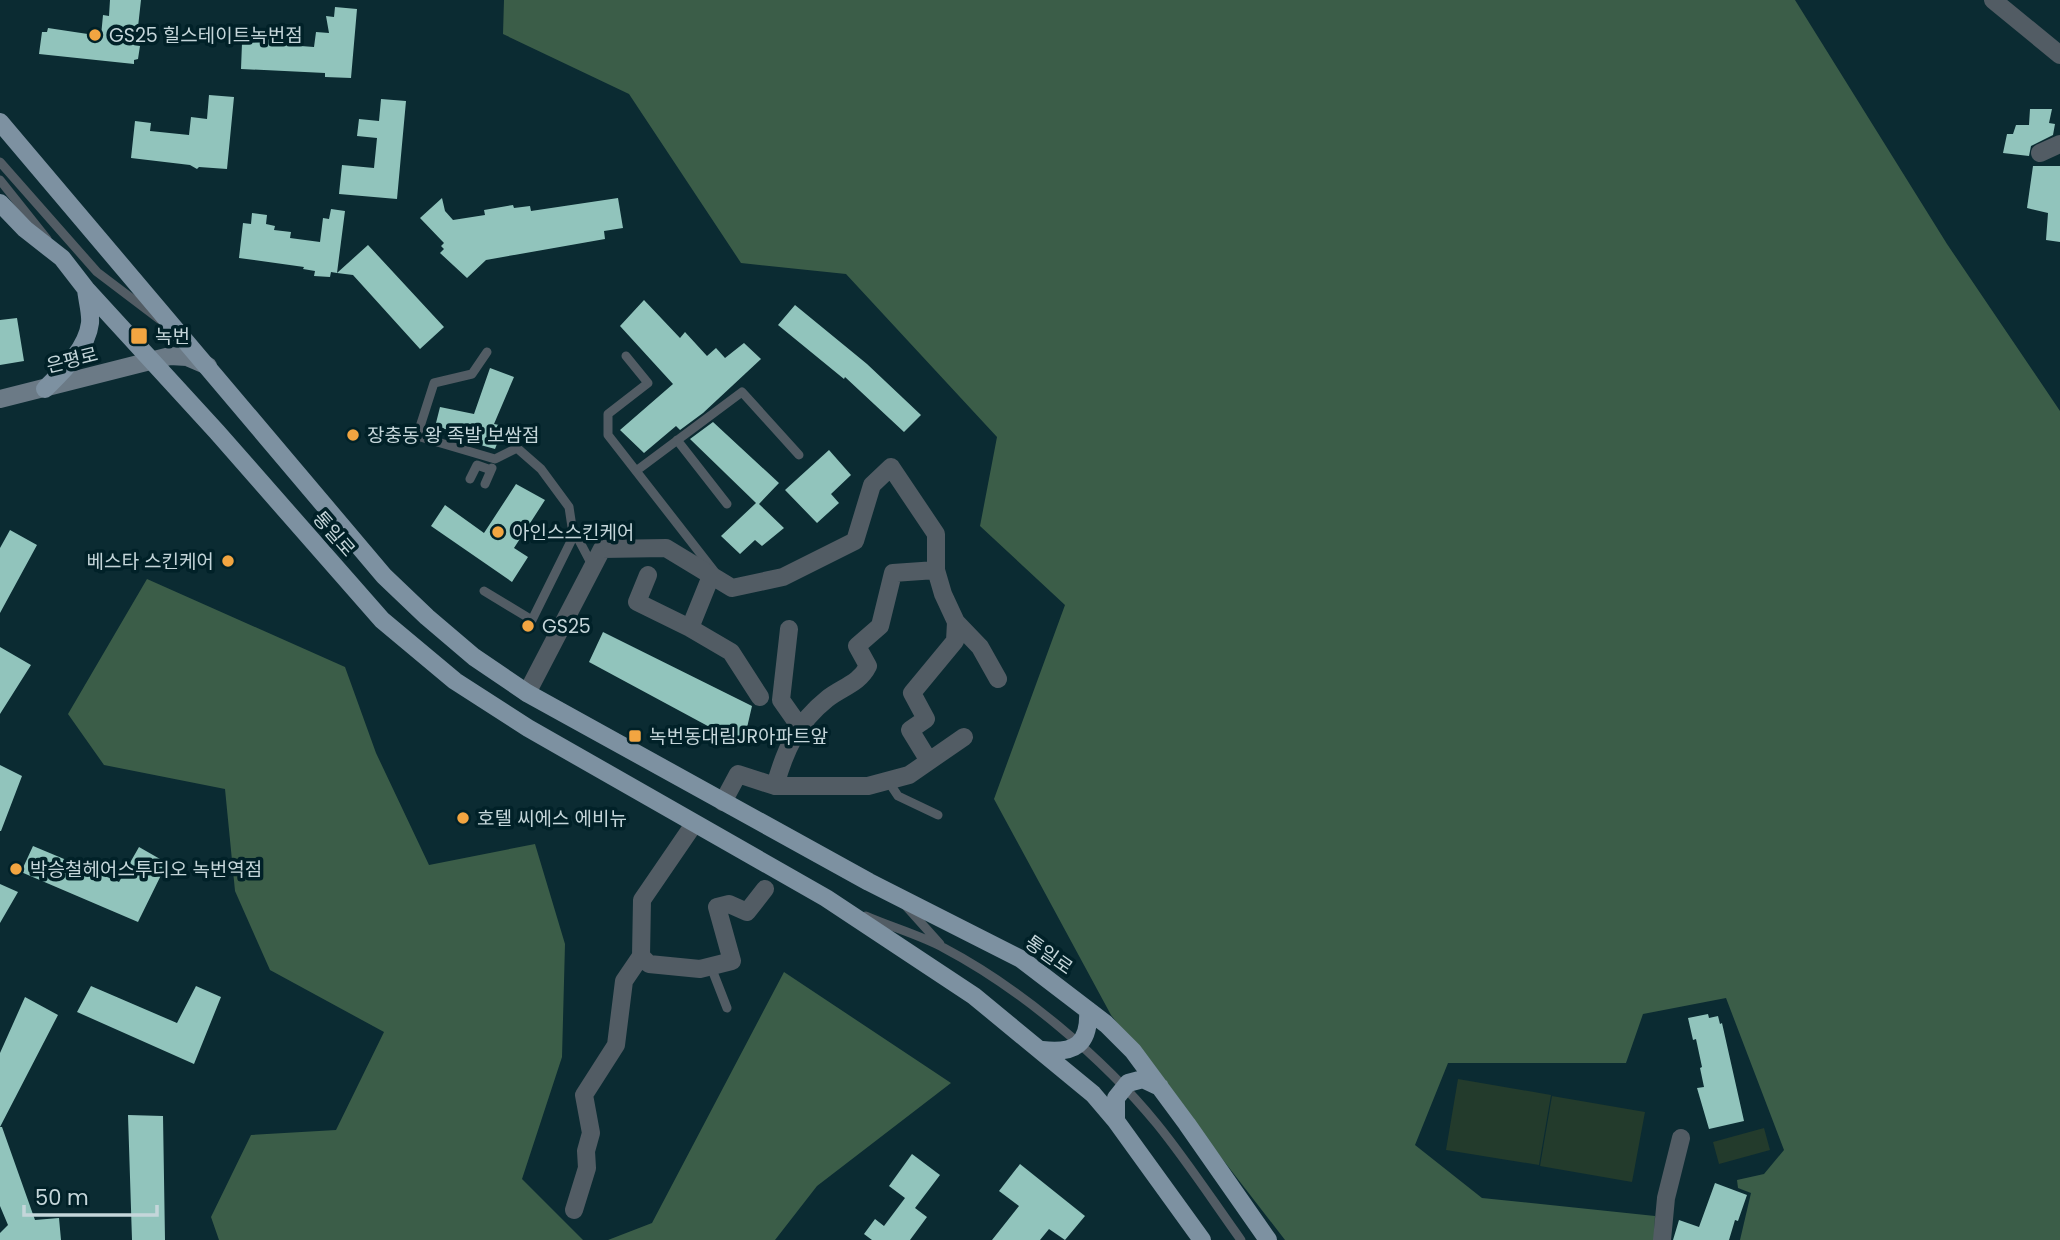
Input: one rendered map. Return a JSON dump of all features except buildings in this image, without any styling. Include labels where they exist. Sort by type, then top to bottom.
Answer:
[{"type":"main road","name":"통일로","points":[[0,122],[384,576],[427,617],[474,657],[527,692],[723,802],[1021,959],[1088,1010],[1133,1051],[1268,1240]]},
{"type":"main road","name":"통일로","points":[[0,203],[25,229],[62,258],[86,289],[382,620],[455,681],[528,728],[826,898],[974,996],[1093,1094],[1116,1121],[1202,1240]]},
{"type":"main road","points":[[45,389],[67,367],[84,340],[90,324],[86,289]]},
{"type":"main road","name":"은평로","points":[[0,399],[170,356],[187,357],[208,366]]},
{"type":"main road","points":[[1042,1050],[1060,1052],[1080,1043],[1087,1033],[1088,1010]]},
{"type":"main road","points":[[1116,1121],[1116,1098],[1124,1087],[1135,1080],[1143,1079],[1160,1087]]},
{"type":"street","points":[[1993,0],[2060,55]]},
{"type":"street","points":[[2040,153],[2060,144]]},
{"type":"street","points":[[527,692],[602,549],[666,548],[732,588],[783,577],[855,541],[872,485],[891,467],[936,534],[936,570],[956,622],[980,647],[998,679]]},
{"type":"street","points":[[775,786],[784,751],[800,727],[827,699],[862,678],[868,666],[857,646],[880,626],[893,573],[936,570]]},
{"type":"street","points":[[648,575],[637,603],[690,628],[731,652],[760,697]]},
{"type":"street","points":[[690,628],[717,580]]},
{"type":"street","points":[[929,761],[910,730],[926,719],[912,693],[955,641],[956,622]]},
{"type":"street","points":[[789,629],[781,700],[800,727]]},
{"type":"street","points":[[723,802],[738,774],[775,786],[868,786],[909,775],[964,737]]},
{"type":"street","points":[[574,1210],[587,1168],[586,1151],[591,1133],[584,1095],[615,1045],[624,981],[641,956],[642,900],[694,824]]},
{"type":"street","points":[[641,956],[649,964],[700,969],[732,961],[717,907],[729,904],[747,912],[765,889]]},
{"type":"street","points":[[1662,1240],[1666,1198],[1681,1138]]},
{"type":"lane","points":[[0,162],[97,272],[179,335]]},
{"type":"lane","points":[[0,180],[62,258]]},
{"type":"lane","points":[[487,352],[472,374],[435,383],[417,436],[495,459],[517,448],[541,469],[569,508],[575,533],[593,567]]},
{"type":"lane","points":[[626,356],[648,383],[608,414],[608,435],[717,580]]},
{"type":"lane","points":[[636,471],[742,392],[799,455]]},
{"type":"lane","points":[[677,440],[727,504]]},
{"type":"lane","points":[[485,484],[495,459]]},
{"type":"lane","points":[[470,479],[477,466],[491,470]]},
{"type":"lane","points":[[484,591],[532,620],[575,533]]},
{"type":"lane","points":[[888,781],[898,796],[938,815]]},
{"type":"lane","points":[[897,896],[944,948]]},
{"type":"lane","points":[[826,898],[944,948],[1004,986],[1080,1043],[1157,1125],[1241,1240]]},
{"type":"lane","points":[[711,967],[727,1008]]},
{"type":"green space","points":[[504,0],[1795,0],[1947,244],[2060,411],[2060,1240],[1740,1240],[1751,1193],[1738,1188],[1737,1180],[1764,1174],[1784,1150],[1726,998],[1643,1014],[1626,1063],[1448,1063],[1415,1145],[1482,1198],[1655,1216],[1654,1240],[1285,1240],[1111,1015],[994,799],[1065,605],[980,526],[997,437],[846,274],[741,263],[629,94],[503,34]]},
{"type":"green space","points":[[147,579],[345,667],[376,753],[429,865],[535,844],[565,944],[562,1057],[522,1179],[583,1240],[219,1240],[211,1217],[251,1135],[336,1130],[384,1032],[270,970],[235,891],[225,789],[104,765],[68,714]]},
{"type":"green space","points":[[784,972],[951,1083],[817,1186],[775,1240],[608,1240],[652,1223]]},
{"type":"green space","points":[[1458,1079],[1551,1095],[1539,1165],[1446,1150]]},
{"type":"green space","points":[[1552,1096],[1645,1112],[1632,1182],[1540,1166]]},
{"type":"green space","points":[[1764,1128],[1770,1150],[1719,1164],[1713,1142]]},
{"type":"place","name":"GS25 힐스테이트녹번점","points":[[95,35]]},
{"type":"place","name":"녹번","points":[[139,336]]},
{"type":"place","name":"장충동 왕 족발 보쌈점","points":[[353,435]]},
{"type":"place","name":"아인스스킨케어","points":[[498,532]]},
{"type":"place","name":"베스타 스킨케어","points":[[228,561]]},
{"type":"place","name":"GS25","points":[[528,626]]},
{"type":"place","name":"녹번동대림JR아파트앞","points":[[635,736]]},
{"type":"place","name":"호텔 씨에스 에비뉴","points":[[463,818]]},
{"type":"place","name":"박승철헤어스투디오 녹번역점","points":[[16,869]]}]
